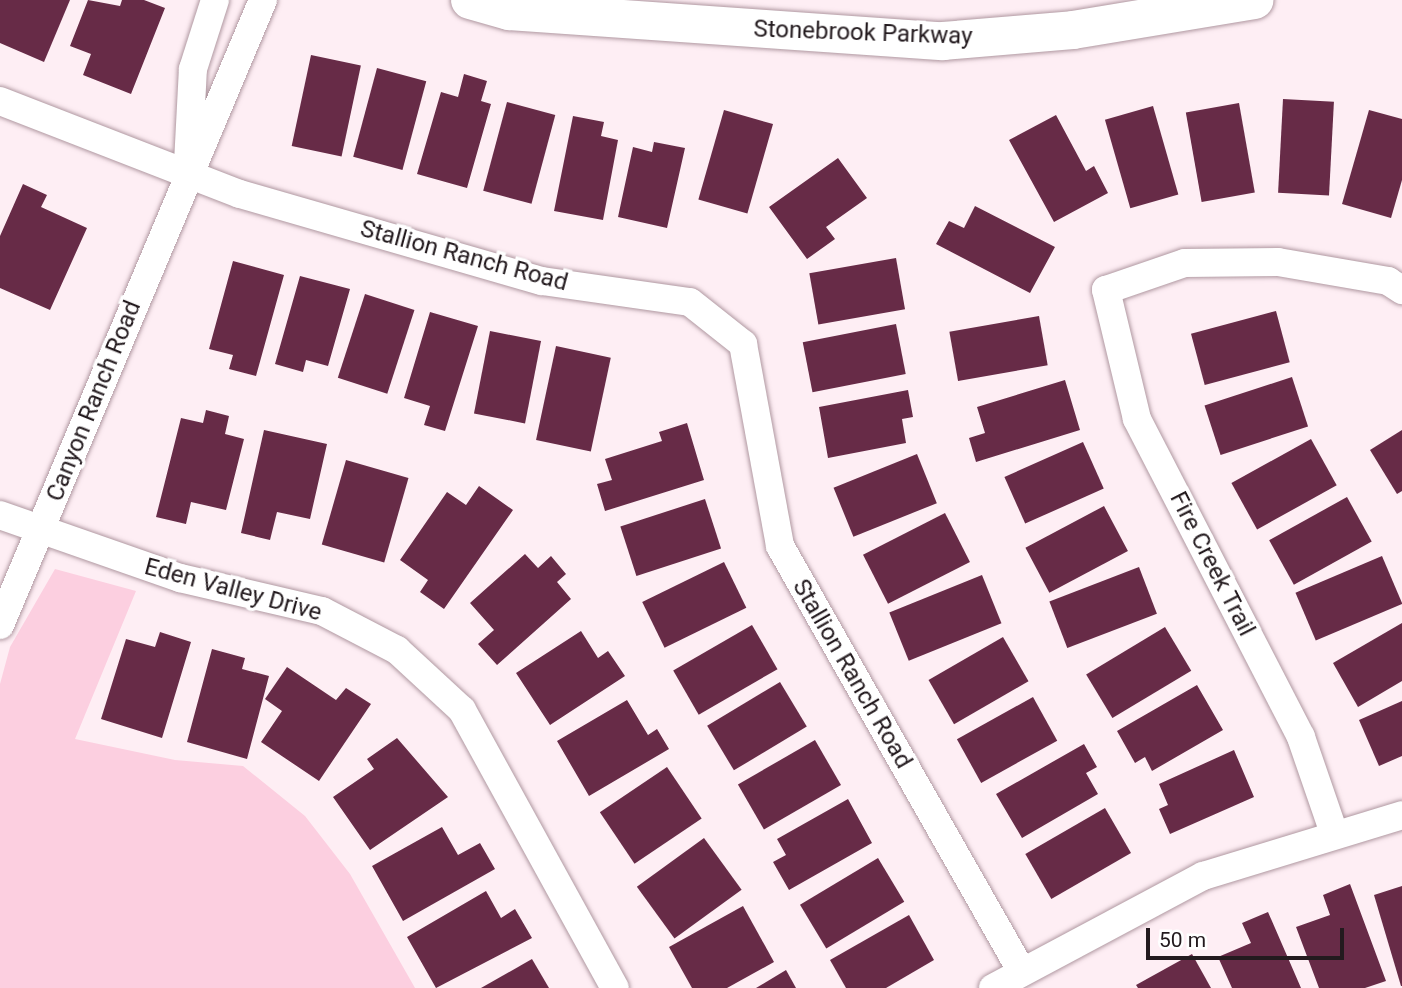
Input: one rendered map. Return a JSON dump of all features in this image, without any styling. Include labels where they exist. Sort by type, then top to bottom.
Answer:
[{"type":"main road","name":"Stonebrook Parkway","points":[[470,0],[509,11],[943,41],[1073,30],[1255,0]]},
{"type":"street","name":"Canyon Ranch Road","points":[[187,176],[193,69],[215,0]]},
{"type":"street","name":"Canyon Ranch Road","points":[[0,625],[263,0]]},
{"type":"street","name":"Stallion Ranch Road","points":[[0,101],[187,176],[542,281],[690,302],[743,344],[780,546],[1022,972]]},
{"type":"street","name":"Fire Creek Trail","points":[[1334,833],[1301,737],[1137,419],[1106,290],[1185,263],[1278,262],[1388,281],[1402,290]]},
{"type":"street","name":"Eden Valley Drive","points":[[0,515],[40,533],[180,578],[322,611],[397,650],[462,710],[615,988]]},
{"type":"street","points":[[993,988],[1203,876],[1334,833],[1402,815]]},
{"type":"shaded area","points":[[55,569],[136,591],[75,739],[175,760],[243,766],[305,816],[350,874],[415,988],[0,988],[0,684],[10,647]]},
{"type":"building","points":[[0,0],[70,0],[44,62],[0,43]]},
{"type":"building","points":[[88,0],[120,6],[122,0],[144,0],[165,8],[131,94],[83,75],[91,54],[70,46]]},
{"type":"building","points":[[311,55],[361,66],[342,157],[292,146]]},
{"type":"building","points":[[377,68],[426,81],[402,170],[353,157]]},
{"type":"building","points":[[464,74],[487,81],[481,101],[491,104],[467,188],[417,174],[441,92],[458,97]]},
{"type":"building","points":[[1283,99],[1334,102],[1329,196],[1278,193]]},
{"type":"building","points":[[507,102],[555,115],[531,204],[483,191]]},
{"type":"building","points":[[1239,103],[1255,193],[1202,202],[1186,112]]},
{"type":"building","points":[[1153,106],[1178,194],[1130,208],[1105,120]]},
{"type":"building","points":[[724,110],[773,124],[747,213],[698,199]]},
{"type":"building","points":[[1369,110],[1402,119],[1402,180],[1391,218],[1342,204]]},
{"type":"building","points":[[1056,115],[1086,171],[1094,166],[1108,193],[1054,222],[1009,140]]},
{"type":"building","points":[[573,116],[604,122],[601,136],[618,140],[603,220],[554,211]]},
{"type":"building","points":[[654,142],[685,148],[667,228],[618,217],[633,147],[652,152]]},
{"type":"building","points":[[838,158],[867,198],[826,227],[835,239],[807,259],[769,207]]},
{"type":"building","points":[[23,184],[47,195],[41,207],[87,228],[50,310],[0,288],[0,236]]},
{"type":"building","points":[[975,206],[1055,247],[1030,293],[936,244],[949,221],[964,228]]},
{"type":"building","points":[[896,258],[905,309],[818,324],[809,273]]},
{"type":"building","points":[[233,261],[284,275],[256,376],[229,369],[233,355],[209,349]]},
{"type":"building","points":[[300,276],[350,289],[328,366],[306,360],[303,372],[275,364]]},
{"type":"building","points":[[365,294],[414,310],[387,394],[338,378]]},
{"type":"building","points":[[1276,311],[1290,362],[1205,385],[1191,334]]},
{"type":"building","points":[[430,312],[478,326],[445,431],[424,425],[430,406],[404,398]]},
{"type":"building","points":[[1039,316],[1048,365],[958,381],[949,332]]},
{"type":"building","points":[[896,324],[906,374],[812,392],[803,342]]},
{"type":"building","points":[[490,331],[541,341],[525,423],[474,413]]},
{"type":"building","points":[[556,346],[611,358],[591,452],[536,440]]},
{"type":"building","points":[[1292,377],[1308,426],[1221,455],[1205,405]]},
{"type":"building","points":[[1065,380],[1080,430],[976,462],[969,438],[985,433],[977,407]]},
{"type":"building","points":[[908,390],[913,417],[902,419],[906,443],[828,458],[819,407]]},
{"type":"building","points":[[206,410],[229,416],[225,434],[244,439],[226,510],[191,502],[186,524],[156,517],[181,418],[203,423]]},
{"type":"building","points":[[687,423],[704,480],[605,511],[597,484],[612,480],[605,459],[662,441],[659,432]]},
{"type":"building","points":[[264,430],[327,444],[310,519],[277,512],[270,540],[241,533]]},
{"type":"building","points":[[1402,430],[1402,491],[1397,494],[1370,450]]},
{"type":"building","points":[[1311,439],[1337,485],[1257,529],[1231,483]]},
{"type":"building","points":[[1083,442],[1104,489],[1025,524],[1004,477]]},
{"type":"building","points":[[917,454],[937,503],[853,537],[834,488]]},
{"type":"building","points":[[346,460],[408,478],[384,563],[322,545]]},
{"type":"building","points":[[479,486],[513,510],[444,609],[420,592],[428,580],[400,560],[447,492],[466,505]]},
{"type":"building","points":[[1347,497],[1372,542],[1294,585],[1269,540]]},
{"type":"building","points":[[705,499],[721,548],[636,576],[620,527]]},
{"type":"building","points":[[1104,506],[1128,551],[1049,593],[1025,548]]},
{"type":"building","points":[[945,513],[970,562],[888,604],[863,555]]},
{"type":"building","points":[[525,554],[538,568],[551,556],[566,574],[557,582],[571,599],[497,665],[478,644],[494,630],[470,603]]},
{"type":"building","points":[[1382,556],[1402,604],[1316,641],[1295,593]]},
{"type":"building","points":[[724,562],[746,608],[665,648],[642,602]]},
{"type":"building","points":[[1139,567],[1157,614],[1067,648],[1049,601]]},
{"type":"building","points":[[982,575],[1001,623],[909,661],[889,612]]},
{"type":"building","points":[[1402,623],[1402,681],[1358,707],[1333,663]]},
{"type":"building","points":[[752,625],[778,669],[699,715],[673,670]]},
{"type":"building","points":[[1165,627],[1191,671],[1112,718],[1086,674]]},
{"type":"building","points":[[581,631],[598,658],[608,651],[625,676],[550,725],[516,673]]},
{"type":"building","points":[[160,632],[191,642],[162,738],[101,719],[126,639],[155,647]]},
{"type":"building","points":[[1003,637],[1028,681],[954,724],[929,680]]},
{"type":"building","points":[[212,649],[245,658],[242,669],[269,676],[247,759],[187,742]]},
{"type":"building","points":[[287,667],[336,700],[346,688],[371,704],[319,781],[261,742],[282,711],[265,699]]},
{"type":"building","points":[[780,682],[807,727],[734,770],[707,726]]},
{"type":"building","points":[[1197,685],[1223,730],[1152,771],[1145,757],[1135,763],[1117,731]]},
{"type":"building","points":[[1033,697],[1057,741],[981,783],[957,739]]},
{"type":"building","points":[[627,700],[648,735],[657,729],[669,749],[589,796],[557,741]]},
{"type":"building","points":[[1402,701],[1402,756],[1379,766],[1359,720]]},
{"type":"building","points":[[397,738],[448,797],[370,850],[333,797],[374,769],[367,759]]},
{"type":"building","points":[[815,740],[841,785],[764,830],[738,784]]},
{"type":"building","points":[[1084,744],[1097,767],[1086,773],[1098,794],[1022,838],[996,794]]},
{"type":"building","points":[[1234,750],[1254,797],[1170,834],[1159,809],[1168,805],[1159,784]]},
{"type":"building","points":[[667,767],[702,818],[635,864],[600,812]]},
{"type":"building","points":[[848,799],[872,843],[789,890],[773,862],[786,855],[777,839]]},
{"type":"building","points":[[1105,808],[1131,853],[1051,899],[1025,854]]},
{"type":"building","points":[[442,827],[458,855],[480,843],[495,869],[403,921],[372,866]]},
{"type":"building","points":[[704,838],[742,890],[674,939],[637,887]]},
{"type":"building","points":[[878,858],[904,902],[826,949],[800,905]]},
{"type":"building","points":[[1350,884],[1386,981],[1365,988],[1319,988],[1296,927],[1330,915],[1323,895]]},
{"type":"building","points":[[1402,886],[1402,986],[1401,986],[1374,895]]},
{"type":"building","points":[[486,891],[501,918],[515,909],[532,938],[436,988],[407,937]]},
{"type":"building","points":[[743,906],[774,962],[727,988],[692,988],[669,947]]},
{"type":"building","points":[[1268,912],[1301,988],[1232,988],[1218,957],[1251,943],[1242,923]]},
{"type":"building","points":[[909,915],[934,960],[886,988],[846,988],[830,960]]},
{"type":"building","points":[[1192,954],[1211,988],[1138,988],[1136,985]]},
{"type":"building","points":[[532,959],[549,988],[481,988]]},
{"type":"building","points":[[786,970],[796,988],[756,988]]}]
